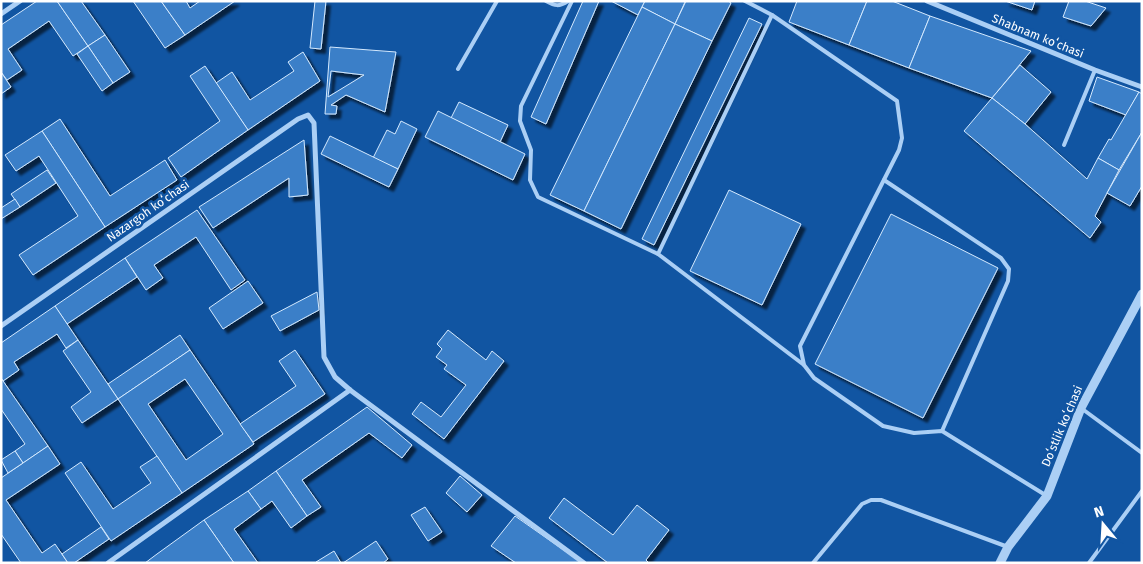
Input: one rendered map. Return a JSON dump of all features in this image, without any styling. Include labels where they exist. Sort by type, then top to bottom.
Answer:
[{"type":"street","points":[[1,14],[20,1]]},
{"type":"street","name":"Shabnam koʻchasi","points":[[927,1],[1095,70],[1142,87]]},
{"type":"street","name":"Nazargoh koʻchasi","points":[[1,326],[298,119],[308,115],[314,123],[324,358],[335,377],[350,390]]},
{"type":"street","name":"Doʻstlik koʻchasi","points":[[1000,563],[1008,547],[1047,496],[1081,408],[1139,308],[1142,294]]},
{"type":"street","points":[[108,563],[350,390],[584,563]]},
{"type":"lane","points":[[458,69],[496,1]]},
{"type":"lane","points":[[546,1],[554,6],[561,6],[570,1]]},
{"type":"lane","points":[[570,1],[521,106],[520,121],[531,150],[530,180],[538,197],[658,254],[804,365],[814,378],[883,426],[914,433],[942,431],[1047,496]]},
{"type":"lane","points":[[745,1],[772,15],[897,101],[902,138],[899,150],[800,346],[804,365]]},
{"type":"lane","points":[[658,254],[772,15]]},
{"type":"lane","points":[[1064,144],[1095,70]]},
{"type":"lane","points":[[884,180],[1001,258],[1009,269],[1008,281],[942,431]]},
{"type":"lane","points":[[1081,408],[1142,453]]},
{"type":"lane","points":[[1089,563],[1142,491]]},
{"type":"lane","points":[[813,563],[862,504],[871,500],[881,500],[1008,547]]},
{"type":"building","points":[[37,1],[57,1],[88,46],[73,56],[49,21],[8,49],[22,70],[7,80],[1,72],[1,25]]},
{"type":"building","points":[[57,1],[81,1],[105,35],[88,46]]},
{"type":"building","points":[[133,1],[161,1],[185,35],[165,48]]},
{"type":"building","points":[[161,1],[186,1],[190,8],[200,1],[235,1],[185,35]]},
{"type":"building","points":[[315,1],[326,1],[321,49],[310,48]]},
{"type":"building","points":[[583,1],[599,1],[546,124],[531,117]]},
{"type":"building","points":[[611,1],[645,1],[638,15]]},
{"type":"building","points":[[645,1],[685,2],[675,24],[642,7]]},
{"type":"building","points":[[686,1],[728,1],[731,3],[712,41],[675,24]]},
{"type":"building","points":[[797,1],[867,1],[849,45],[789,22]]},
{"type":"building","points":[[867,1],[892,1],[930,16],[909,68],[849,45]]},
{"type":"building","points":[[1005,1],[1035,1],[1032,10]]},
{"type":"building","points":[[1069,1],[1085,1],[1106,8],[1091,26],[1063,17]]},
{"type":"building","points":[[642,7],[675,24],[584,211],[550,195]]},
{"type":"building","points":[[930,16],[1031,51],[992,98],[909,68]]},
{"type":"building","points":[[749,18],[762,24],[654,245],[642,239]]},
{"type":"building","points":[[675,24],[712,41],[621,229],[584,211]]},
{"type":"building","points":[[105,35],[130,72],[113,83],[88,46]]},
{"type":"building","points":[[88,46],[113,83],[102,91],[77,54]]},
{"type":"building","points":[[330,47],[396,52],[385,112],[346,95],[331,105],[337,106],[336,114],[325,114]],"holes":[[[331,71],[364,75],[328,97]]]},
{"type":"building","points":[[303,52],[320,81],[248,130],[216,83],[232,72],[250,100],[294,71],[288,62]]},
{"type":"building","points":[[1020,65],[1051,92],[1025,124],[992,98]]},
{"type":"building","points":[[205,66],[248,130],[181,177],[168,158],[220,121],[190,76]]},
{"type":"building","points":[[1,72],[11,87],[1,94]]},
{"type":"building","points":[[1097,77],[1139,92],[1126,115],[1089,101]]},
{"type":"building","points":[[1139,92],[1142,94],[1142,132],[1119,170],[1098,158],[1109,139],[1111,140]]},
{"type":"building","points":[[992,98],[1025,124],[1087,179],[1098,158],[1119,170],[1095,216],[1101,222],[1090,238],[964,131]]},
{"type":"building","points":[[459,102],[508,125],[500,142],[451,118]]},
{"type":"building","points":[[438,111],[525,154],[513,180],[425,137]]},
{"type":"building","points":[[60,119],[110,196],[165,160],[177,180],[105,227],[42,131]]},
{"type":"building","points":[[401,121],[417,129],[398,169],[373,158],[387,130],[395,134]]},
{"type":"building","points":[[42,131],[105,227],[33,275],[19,255],[78,216],[39,156],[16,171],[5,155]]},
{"type":"building","points":[[1142,132],[1142,186],[1130,206],[1107,193]]},
{"type":"building","points":[[330,136],[398,169],[389,187],[321,154]]},
{"type":"building","points":[[304,140],[308,195],[289,197],[289,178],[213,228],[199,207]]},
{"type":"building","points":[[47,170],[56,183],[20,207],[11,194]]},
{"type":"building","points":[[729,190],[801,224],[762,305],[690,271]]},
{"type":"building","points":[[15,199],[20,207],[1,219],[1,208]]},
{"type":"building","points":[[197,210],[245,280],[231,290],[196,237],[154,265],[163,278],[146,290],[125,258]]},
{"type":"building","points":[[891,214],[998,268],[923,418],[815,364]]},
{"type":"building","points":[[125,258],[137,277],[67,324],[55,306]]},
{"type":"building","points":[[248,281],[263,303],[223,329],[209,308]]},
{"type":"building","points":[[317,292],[319,310],[280,331],[271,316]]},
{"type":"building","points":[[55,306],[78,340],[66,348],[57,334],[14,362],[19,370],[3,381],[1,378],[1,343]]},
{"type":"building","points":[[448,330],[486,360],[492,351],[504,361],[444,439],[412,414],[421,402],[441,417],[466,385],[444,369],[447,365],[436,357],[442,349],[437,344]]},
{"type":"building","points":[[180,335],[190,350],[118,399],[108,384]]},
{"type":"building","points":[[78,340],[118,399],[82,423],[71,407],[91,392],[63,351]]},
{"type":"building","points":[[190,350],[254,444],[182,493],[118,399]],"holes":[[[185,379],[223,434],[186,460],[148,404]]]},
{"type":"building","points":[[295,350],[325,394],[253,442],[240,424],[296,386],[279,361]]},
{"type":"building","points":[[1,378],[48,446],[23,463],[15,451],[25,444],[1,409]]},
{"type":"building","points":[[367,407],[412,445],[402,458],[369,433],[302,480],[321,507],[307,516],[276,471]]},
{"type":"building","points":[[48,446],[60,464],[6,500],[42,553],[55,544],[68,563],[21,563],[1,534],[1,478]]},
{"type":"building","points":[[15,451],[23,463],[8,473],[1,460]]},
{"type":"building","points":[[157,456],[182,493],[111,541],[65,473],[81,462],[113,509],[151,483],[140,467]]},
{"type":"building","points":[[276,471],[307,516],[291,528],[272,501],[261,509],[248,491]]},
{"type":"building","points":[[460,476],[482,495],[467,512],[446,493]]},
{"type":"building","points":[[248,491],[261,509],[234,529],[258,563],[234,563],[204,520]]},
{"type":"building","points":[[564,498],[613,535],[637,505],[669,530],[646,560],[649,563],[608,563],[549,518]]},
{"type":"building","points":[[425,507],[442,532],[428,541],[411,515]]},
{"type":"building","points":[[515,516],[582,563],[516,563],[491,546]]},
{"type":"building","points":[[204,520],[234,563],[145,563],[157,554]]},
{"type":"building","points":[[101,527],[109,539],[74,563],[68,563],[62,554]]},
{"type":"building","points":[[376,541],[388,559],[383,563],[343,563]]},
{"type":"building","points":[[334,551],[341,563],[316,563],[316,562]]}]
